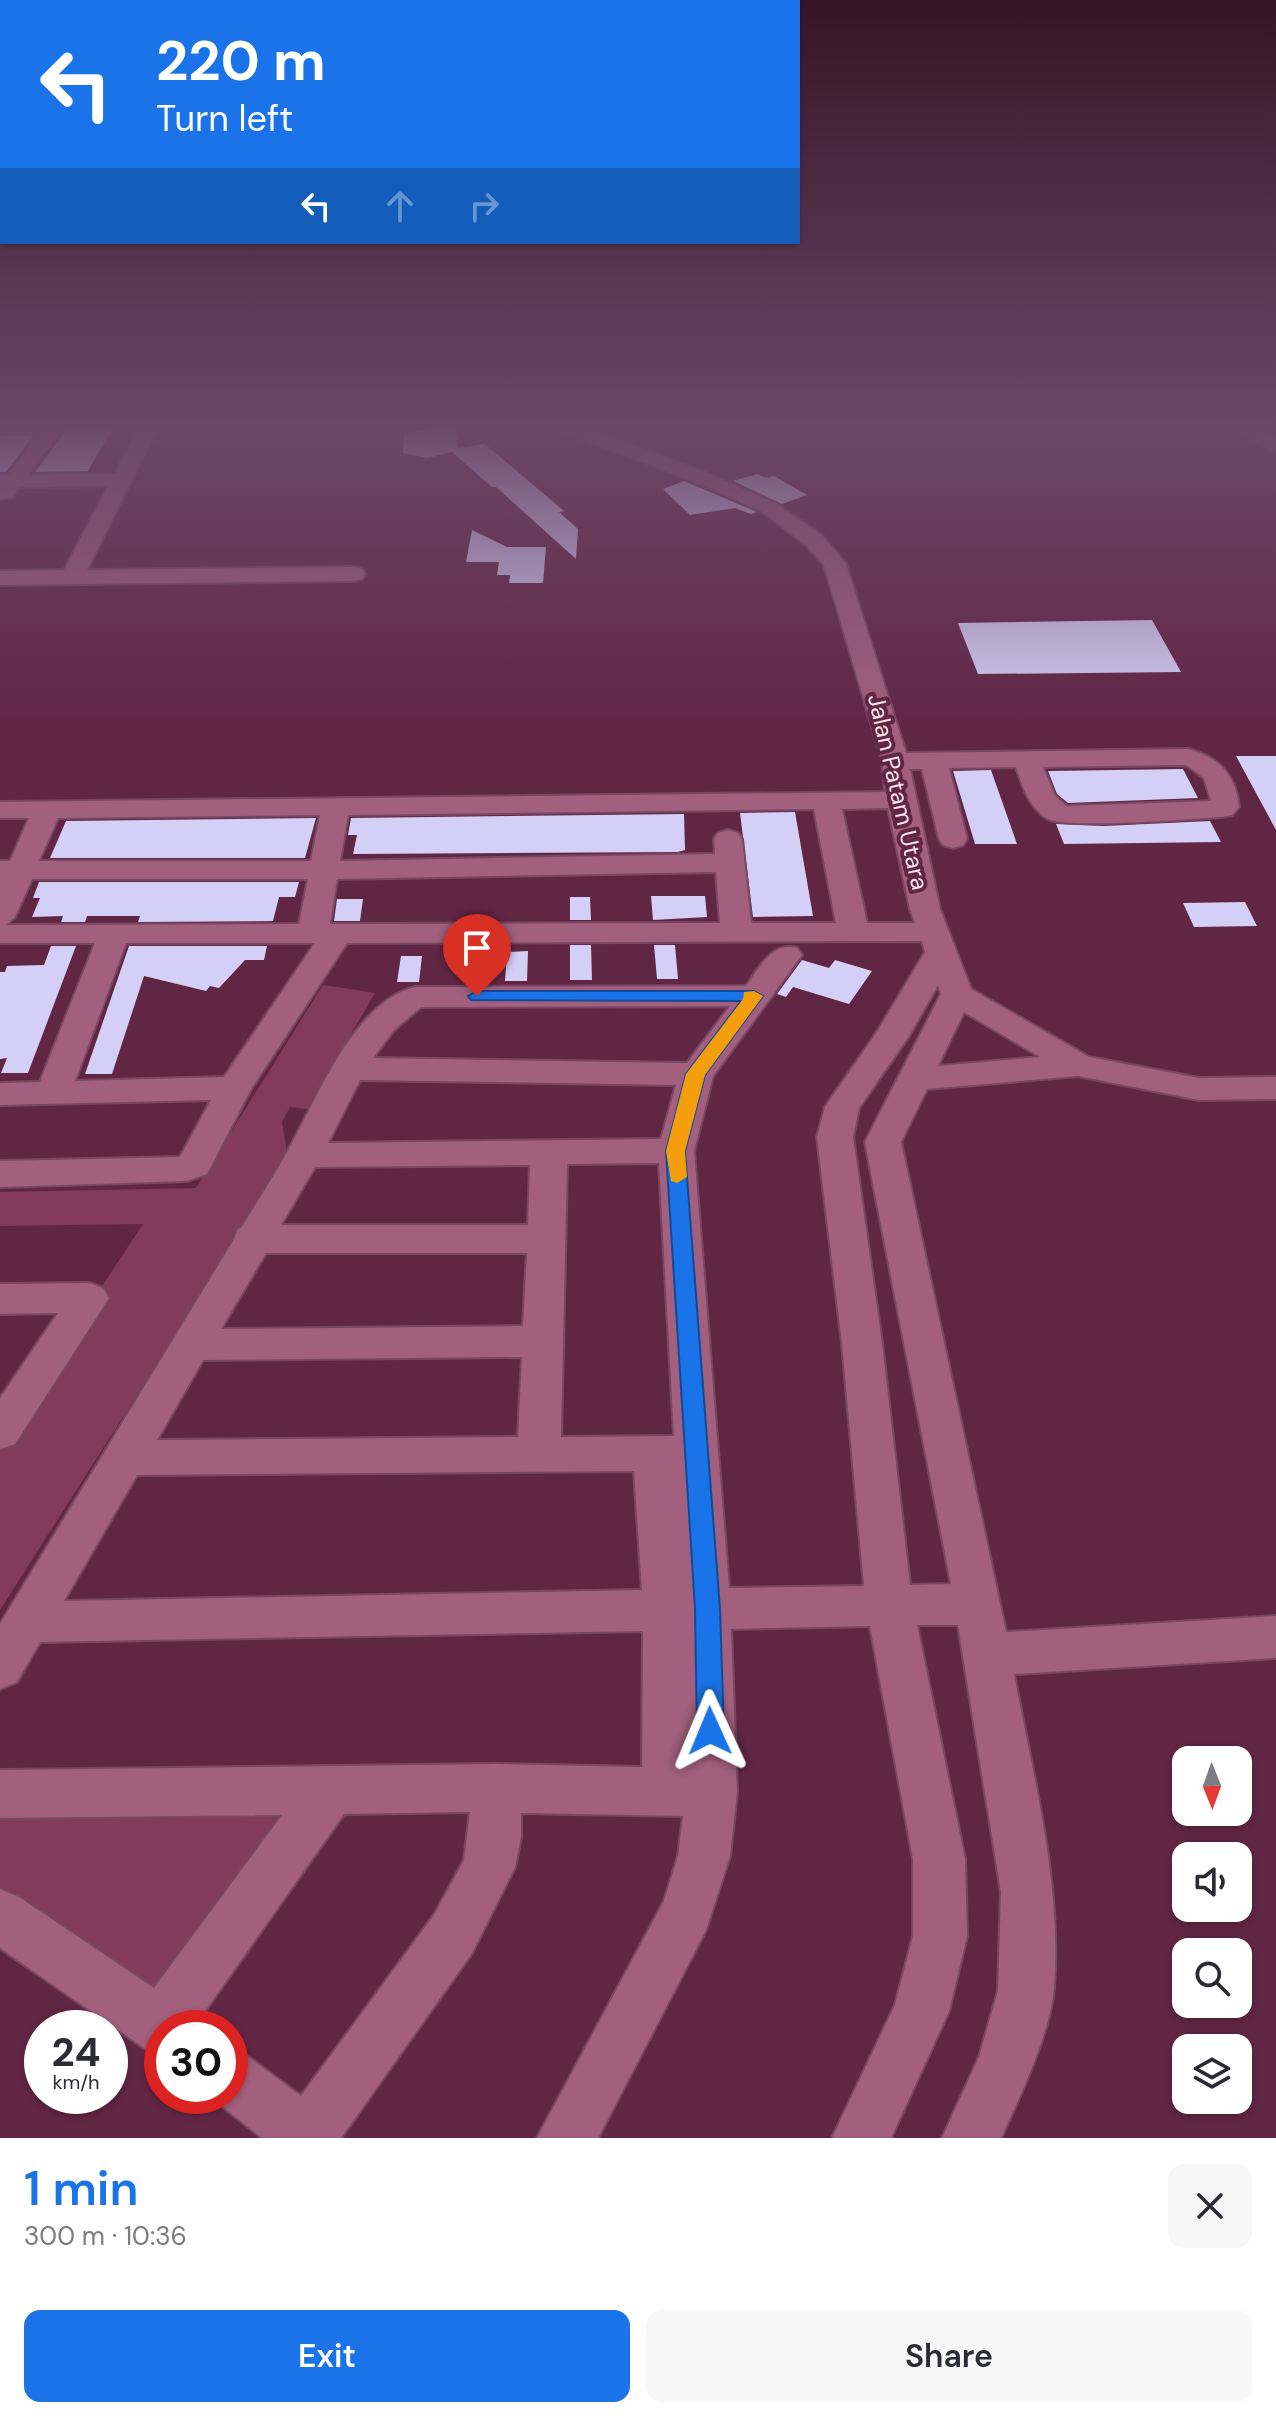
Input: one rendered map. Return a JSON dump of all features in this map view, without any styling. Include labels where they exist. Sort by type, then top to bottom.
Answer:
[{"type":"street","points":[[72,577],[101,523]]},
{"type":"street","name":"Jalan Patam Utara","points":[[793,523],[814,540],[835,564],[895,761],[900,800],[937,941],[957,994]]},
{"type":"street","points":[[0,578],[354,574]]},
{"type":"street","points":[[895,761],[933,760],[1188,757],[1211,767],[1225,794],[1225,807],[1062,815],[1047,806],[1041,797],[1027,759]]},
{"type":"street","points":[[933,760],[953,839]]},
{"type":"street","points":[[0,810],[900,800]]},
{"type":"street","points":[[827,802],[853,931]]},
{"type":"street","points":[[0,1174],[187,1169],[194,1165],[234,1088],[325,932],[324,870],[335,808]]},
{"type":"street","points":[[0,917],[10,870],[47,810]]},
{"type":"street","points":[[10,870],[324,870],[729,851],[736,932]]},
{"type":"street","points":[[0,934],[853,931],[937,941],[892,1036],[842,1107],[835,1137],[862,1343],[889,1604],[939,1859],[940,1936],[921,2011],[861,2138]]},
{"type":"street","points":[[53,1093],[115,932]]},
{"type":"street","points":[[566,2138],[687,1911],[704,1856],[690,1792],[687,1609],[676,1453],[676,1151],[696,1074],[786,955]]},
{"type":"street","points":[[971,2138],[1005,2064],[1026,1991],[1027,1892],[978,1604],[883,1142],[957,994],[1078,1065]]},
{"type":"street","points":[[0,1667],[251,1239],[304,1155],[351,1069],[382,1019],[401,1002],[415,997],[754,996]]},
{"type":"street","points":[[914,1080],[1078,1065],[1199,1089],[1276,1088]]},
{"type":"street","points":[[351,1069],[696,1074]]},
{"type":"street","points":[[0,1094],[234,1088]]},
{"type":"street","points":[[539,1456],[549,1151]]},
{"type":"street","points":[[304,1155],[676,1151]]},
{"type":"street","points":[[251,1239],[545,1239]]},
{"type":"street","points":[[0,1299],[89,1298],[6,1415]]},
{"type":"street","points":[[189,1345],[541,1341]]},
{"type":"street","points":[[122,1458],[676,1453]]},
{"type":"street","points":[[27,1622],[978,1604]]},
{"type":"street","points":[[987,1654],[1276,1637]]},
{"type":"street","points":[[0,1794],[496,1788],[690,1792]]},
{"type":"street","points":[[248,2092],[306,2137],[453,1934],[489,1867],[495,1837],[496,1788]]},
{"type":"street","points":[[175,2010],[331,1790]]},
{"type":"street","points":[[0,1916],[144,2014]]},
{"type":"shaded area","points":[[323,985],[375,993],[307,1109],[290,1107],[282,1122],[288,1158],[0,1610],[0,1441],[143,1224],[0,1226],[0,1192],[196,1188]]},
{"type":"shaded area","points":[[331,1790],[173,2010],[144,2010],[144,2014],[0,1916],[0,1794]]},
{"type":"building","points":[[536,523],[571,523],[578,529],[576,559]]},
{"type":"building","points":[[472,530],[507,547],[546,547],[543,583],[509,583],[510,575],[497,575],[499,562],[466,562]]},
{"type":"building","points":[[1152,620],[1181,672],[978,674],[958,623]]},
{"type":"building","points":[[1236,756],[1276,756],[1276,830]]},
{"type":"building","points":[[1183,769],[1198,798],[1068,803],[1057,794],[1048,771]]},
{"type":"building","points":[[991,770],[1017,844],[975,844],[953,771]]},
{"type":"building","points":[[795,812],[813,916],[753,917],[740,813]]},
{"type":"building","points":[[684,814],[685,850],[678,852],[353,854],[357,835],[348,835],[351,818]]},
{"type":"building","points":[[316,818],[305,858],[50,858],[66,821]]},
{"type":"building","points":[[1210,821],[1221,842],[1064,844],[1056,824],[1104,826]]},
{"type":"building","points":[[39,882],[299,882],[295,897],[279,897],[273,921],[138,922],[140,916],[87,916],[85,922],[61,922],[63,916],[32,917],[40,898],[33,898]]},
{"type":"building","points":[[651,896],[705,896],[707,917],[653,920]]},
{"type":"building","points":[[570,897],[590,897],[591,920],[570,920]]},
{"type":"building","points":[[337,899],[363,899],[360,921],[334,921]]},
{"type":"building","points":[[1245,902],[1257,926],[1194,927],[1183,903]]},
{"type":"building","points":[[570,945],[591,945],[592,980],[570,980]]},
{"type":"building","points":[[654,945],[675,945],[678,979],[657,979]]},
{"type":"building","points":[[51,946],[76,946],[28,1073],[1,1073],[7,1058],[0,1059],[0,972],[5,972],[7,966],[44,965]]},
{"type":"building","points":[[129,946],[267,946],[264,960],[245,960],[219,988],[210,986],[206,991],[144,976],[112,1074],[85,1074]]},
{"type":"building","points":[[528,951],[527,981],[505,981],[507,952]]},
{"type":"building","points":[[401,956],[422,956],[419,982],[397,982]]},
{"type":"building","points":[[802,960],[829,968],[835,960],[872,971],[849,1004],[793,987],[786,997],[777,994]]},
{"type":"slow traffic","points":[[677,1177],[676,1151],[696,1074],[754,996],[750,996]]},
{"type":"route","points":[[477,996],[754,996],[696,1074],[676,1151],[707,1609],[710,1731]]}]
